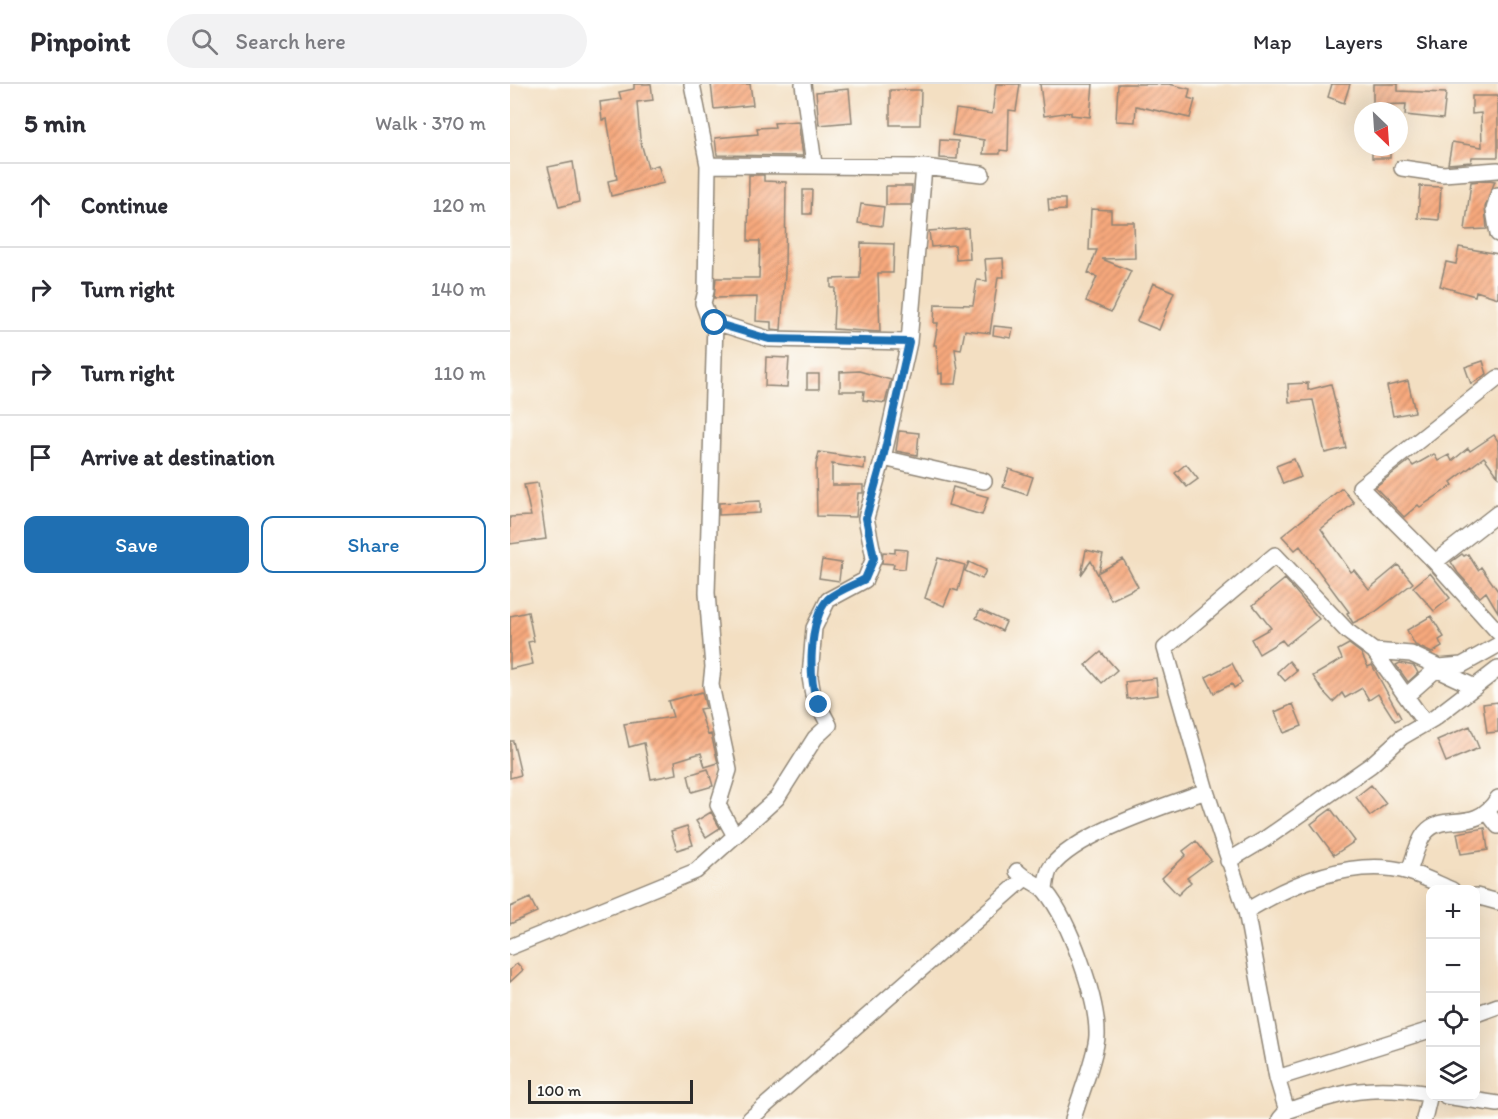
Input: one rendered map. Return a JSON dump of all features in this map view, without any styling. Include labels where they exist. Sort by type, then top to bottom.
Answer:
[{"type":"street","points":[[692,84],[708,165],[706,291],[703,303],[709,320],[769,339],[909,342]]},
{"type":"street","points":[[803,84],[814,164]]},
{"type":"street","points":[[708,165],[814,164],[924,167],[982,174]]},
{"type":"street","points":[[510,947],[696,871],[777,798],[815,738],[829,725],[813,695],[810,677],[814,628],[828,600],[865,579],[874,558],[866,518],[883,458],[909,342],[924,167]]},
{"type":"street","points":[[1402,168],[1443,174],[1498,170]]},
{"type":"street","points":[[1498,195],[1494,210],[1498,234]]},
{"type":"street","points":[[715,323],[707,593],[713,667],[711,685],[729,770],[718,805],[735,836]]},
{"type":"street","points":[[1498,378],[1360,487],[1435,562],[1498,632]]},
{"type":"street","points":[[883,458],[984,481]]},
{"type":"street","points":[[1435,562],[1498,513]]},
{"type":"street","points":[[1425,723],[1374,651],[1347,631],[1275,555],[1165,648],[1206,791],[1246,910],[1283,1115],[1356,1090],[1391,1088],[1426,1093]]},
{"type":"street","points":[[1406,696],[1437,668],[1461,664],[1498,645]]},
{"type":"street","points":[[1374,651],[1411,654],[1475,687]]},
{"type":"street","points":[[1228,861],[1275,832],[1371,765],[1402,737],[1425,723],[1498,669]]},
{"type":"street","points":[[1045,890],[1050,868],[1079,844],[1121,822],[1206,791]]},
{"type":"street","points":[[1409,872],[1424,834],[1434,824],[1471,820],[1488,813],[1498,798]]},
{"type":"street","points":[[1488,813],[1498,826]]},
{"type":"street","points":[[1246,910],[1273,894],[1345,869],[1367,866],[1409,872],[1440,885]]},
{"type":"street","points":[[750,1119],[1021,875],[1045,890],[1060,912],[1074,942],[1096,1017],[1098,1037],[1073,1119]]},
{"type":"street","points":[[1480,897],[1498,902]]},
{"type":"street","points":[[1480,1013],[1498,1006]]},
{"type":"street","points":[[1277,1078],[1426,1032]]},
{"type":"street","points":[[1424,1119],[1428,1101]]},
{"type":"street","points":[[1478,1101],[1498,1104]]},
{"type":"building","points":[[634,84],[651,84],[653,100],[637,102],[640,139],[648,168],[658,165],[664,183],[611,196],[608,181],[617,179],[607,119],[602,120],[600,102],[621,99],[619,92],[634,89]]},
{"type":"building","points":[[711,84],[750,84],[753,105],[714,109]]},
{"type":"building","points":[[996,84],[1020,84],[1016,111],[1009,110],[1008,151],[1000,150],[1000,154],[983,154],[984,140],[952,135],[956,109],[992,114]]},
{"type":"building","points":[[1040,84],[1093,84],[1090,117],[1071,115],[1071,112],[1044,116]]},
{"type":"building","points":[[1118,84],[1169,84],[1190,89],[1188,98],[1195,100],[1190,118],[1136,106],[1135,122],[1116,121]]},
{"type":"building","points":[[1332,84],[1350,84],[1344,103],[1328,97]]},
{"type":"building","points":[[1373,84],[1398,84],[1398,91],[1446,93],[1443,119],[1408,115],[1408,102],[1373,102]]},
{"type":"building","points":[[849,89],[852,122],[819,125],[816,92]]},
{"type":"building","points":[[890,90],[921,90],[920,125],[890,125]]},
{"type":"building","points":[[1472,96],[1498,96],[1498,157],[1472,157],[1471,162],[1448,164],[1452,142],[1482,147],[1481,113],[1472,114]]},
{"type":"building","points":[[798,121],[803,156],[717,155],[715,138],[758,134],[757,128],[775,127],[774,123]]},
{"type":"building","points":[[940,140],[958,141],[957,159],[939,158]]},
{"type":"building","points":[[1372,156],[1390,156],[1390,158],[1372,158]]},
{"type":"building","points":[[573,162],[579,202],[559,207],[548,167]]},
{"type":"building","points":[[749,175],[764,175],[764,181],[786,182],[785,273],[781,330],[771,329],[771,322],[756,321],[757,297],[714,298],[716,278],[759,278],[760,241],[748,241]]},
{"type":"building","points":[[1495,181],[1485,207],[1487,229],[1465,230],[1471,182]]},
{"type":"building","points":[[886,186],[912,186],[911,205],[886,205]]},
{"type":"building","points":[[1420,186],[1441,187],[1439,220],[1418,218]]},
{"type":"building","points":[[803,190],[812,190],[811,214],[803,214]]},
{"type":"building","points":[[1048,199],[1065,199],[1065,210],[1049,211]]},
{"type":"building","points":[[861,204],[884,207],[882,226],[858,223]]},
{"type":"building","points":[[1091,209],[1111,210],[1111,222],[1134,222],[1135,258],[1102,259],[1131,271],[1111,312],[1086,301],[1097,277],[1088,273],[1097,250],[1089,250]]},
{"type":"building","points":[[968,228],[970,259],[956,260],[955,245],[931,247],[929,231]]},
{"type":"building","points":[[861,243],[894,244],[893,273],[878,273],[880,332],[833,329],[835,288],[831,288],[831,279],[860,278]]},
{"type":"building","points":[[1459,247],[1498,254],[1498,298],[1476,291],[1475,296],[1440,286],[1446,262],[1456,264]]},
{"type":"building","points":[[1003,258],[1004,277],[998,277],[990,333],[965,330],[961,350],[955,349],[958,371],[956,384],[942,384],[942,373],[939,374],[936,345],[934,345],[938,323],[934,323],[935,304],[973,305],[977,280],[987,281],[985,259]]},
{"type":"building","points":[[1153,283],[1174,292],[1159,330],[1137,321]]},
{"type":"building","points":[[994,326],[1013,328],[1011,338],[993,335]]},
{"type":"building","points":[[766,357],[789,358],[787,387],[765,386]]},
{"type":"building","points":[[1483,361],[1487,374],[1471,384],[1465,367]]},
{"type":"building","points":[[859,371],[891,380],[885,403],[863,400],[864,391],[840,391],[840,372]]},
{"type":"building","points":[[807,374],[819,374],[819,389],[807,389]]},
{"type":"building","points":[[1408,381],[1415,412],[1393,416],[1387,386]]},
{"type":"building","points":[[1308,383],[1308,390],[1331,384],[1346,448],[1325,453],[1313,400],[1289,402],[1288,384]]},
{"type":"building","points":[[899,431],[919,433],[917,455],[896,451]]},
{"type":"building","points":[[1494,435],[1498,441],[1498,476],[1484,457],[1451,482],[1453,485],[1420,507],[1418,505],[1404,517],[1375,487],[1409,461],[1413,466],[1434,454],[1438,461],[1449,455],[1452,461],[1468,448],[1470,451]]},
{"type":"building","points":[[819,452],[865,459],[864,469],[832,464],[832,485],[863,485],[863,493],[858,493],[856,517],[817,516],[816,465]]},
{"type":"building","points":[[1294,459],[1301,477],[1283,484],[1276,466]]},
{"type":"building","points":[[1186,464],[1198,479],[1187,487],[1175,473]]},
{"type":"building","points":[[1009,469],[1033,477],[1027,495],[1003,487]]},
{"type":"building","points":[[538,483],[546,539],[510,544],[510,517],[531,516],[524,485]]},
{"type":"building","points":[[953,487],[988,497],[982,515],[948,505]]},
{"type":"building","points":[[1342,488],[1354,503],[1321,529],[1351,572],[1354,570],[1369,589],[1398,565],[1413,583],[1375,612],[1353,623],[1347,613],[1349,612],[1300,546],[1295,550],[1282,536]]},
{"type":"building","points":[[760,501],[760,513],[719,515],[719,503]]},
{"type":"building","points":[[895,549],[907,550],[905,569],[893,568],[894,564],[882,563],[883,552],[895,553]]},
{"type":"building","points":[[1086,550],[1103,554],[1099,572],[1123,559],[1138,587],[1111,600],[1091,561],[1081,575]]},
{"type":"building","points":[[1462,554],[1464,556],[1468,554],[1478,570],[1481,567],[1498,591],[1498,612],[1486,592],[1480,597],[1451,562]]},
{"type":"building","points":[[938,558],[965,565],[958,591],[951,589],[944,606],[925,598]]},
{"type":"building","points":[[822,560],[841,563],[839,581],[819,578]]},
{"type":"building","points":[[969,562],[986,570],[982,579],[965,571]]},
{"type":"building","points":[[1430,573],[1450,598],[1434,611],[1413,587]]},
{"type":"building","points":[[1285,579],[1319,619],[1286,645],[1282,640],[1259,654],[1251,639],[1271,628],[1253,605]]},
{"type":"building","points":[[980,610],[1006,622],[1002,631],[976,618]]},
{"type":"building","points":[[528,612],[534,641],[528,642],[533,664],[510,669],[510,616]]},
{"type":"building","points":[[1431,616],[1444,637],[1439,640],[1442,647],[1432,653],[1415,645],[1407,630]]},
{"type":"building","points":[[1349,644],[1361,653],[1368,667],[1372,665],[1401,718],[1395,721],[1378,694],[1369,700],[1362,688],[1345,698],[1342,693],[1333,702],[1322,690],[1313,676],[1342,659],[1338,650]]},
{"type":"building","points":[[1101,652],[1117,670],[1102,683],[1086,665]]},
{"type":"building","points":[[1289,661],[1297,671],[1285,681],[1277,672]]},
{"type":"building","points":[[1232,663],[1242,683],[1234,688],[1232,684],[1214,693],[1206,677]]},
{"type":"building","points":[[1400,663],[1414,666],[1418,673],[1408,682],[1396,665]]},
{"type":"building","points":[[1156,678],[1158,695],[1127,699],[1125,682]]},
{"type":"building","points":[[702,692],[706,708],[699,709],[708,735],[711,734],[718,763],[705,767],[701,753],[675,761],[677,774],[651,779],[644,743],[629,747],[624,724],[673,717],[668,701]]},
{"type":"building","points":[[1498,702],[1498,732],[1487,733],[1483,704]]},
{"type":"building","points":[[1293,704],[1302,726],[1284,733],[1275,712]]},
{"type":"building","points":[[1470,726],[1479,748],[1446,762],[1437,740]]},
{"type":"building","points":[[510,741],[513,741],[521,775],[510,778]]},
{"type":"building","points":[[708,769],[713,786],[692,792],[688,775]]},
{"type":"building","points":[[1371,785],[1386,804],[1370,816],[1356,797]]},
{"type":"building","points":[[1331,809],[1355,841],[1334,855],[1311,824]]},
{"type":"building","points":[[711,812],[720,828],[706,837],[696,821]]},
{"type":"building","points":[[687,826],[693,845],[677,850],[671,831]]},
{"type":"building","points":[[1485,828],[1488,850],[1461,854],[1457,833]]},
{"type":"building","points":[[1196,841],[1211,860],[1187,878],[1191,882],[1178,895],[1162,878],[1186,855],[1183,851]]},
{"type":"building","points":[[530,898],[537,912],[510,924],[510,907]]},
{"type":"building","points":[[517,963],[523,970],[510,982],[510,970]]},
{"type":"route","points":[[715,323],[769,339],[909,342],[883,458],[866,518],[874,558],[865,579],[828,600],[814,628],[810,677],[813,695],[819,705]]}]
